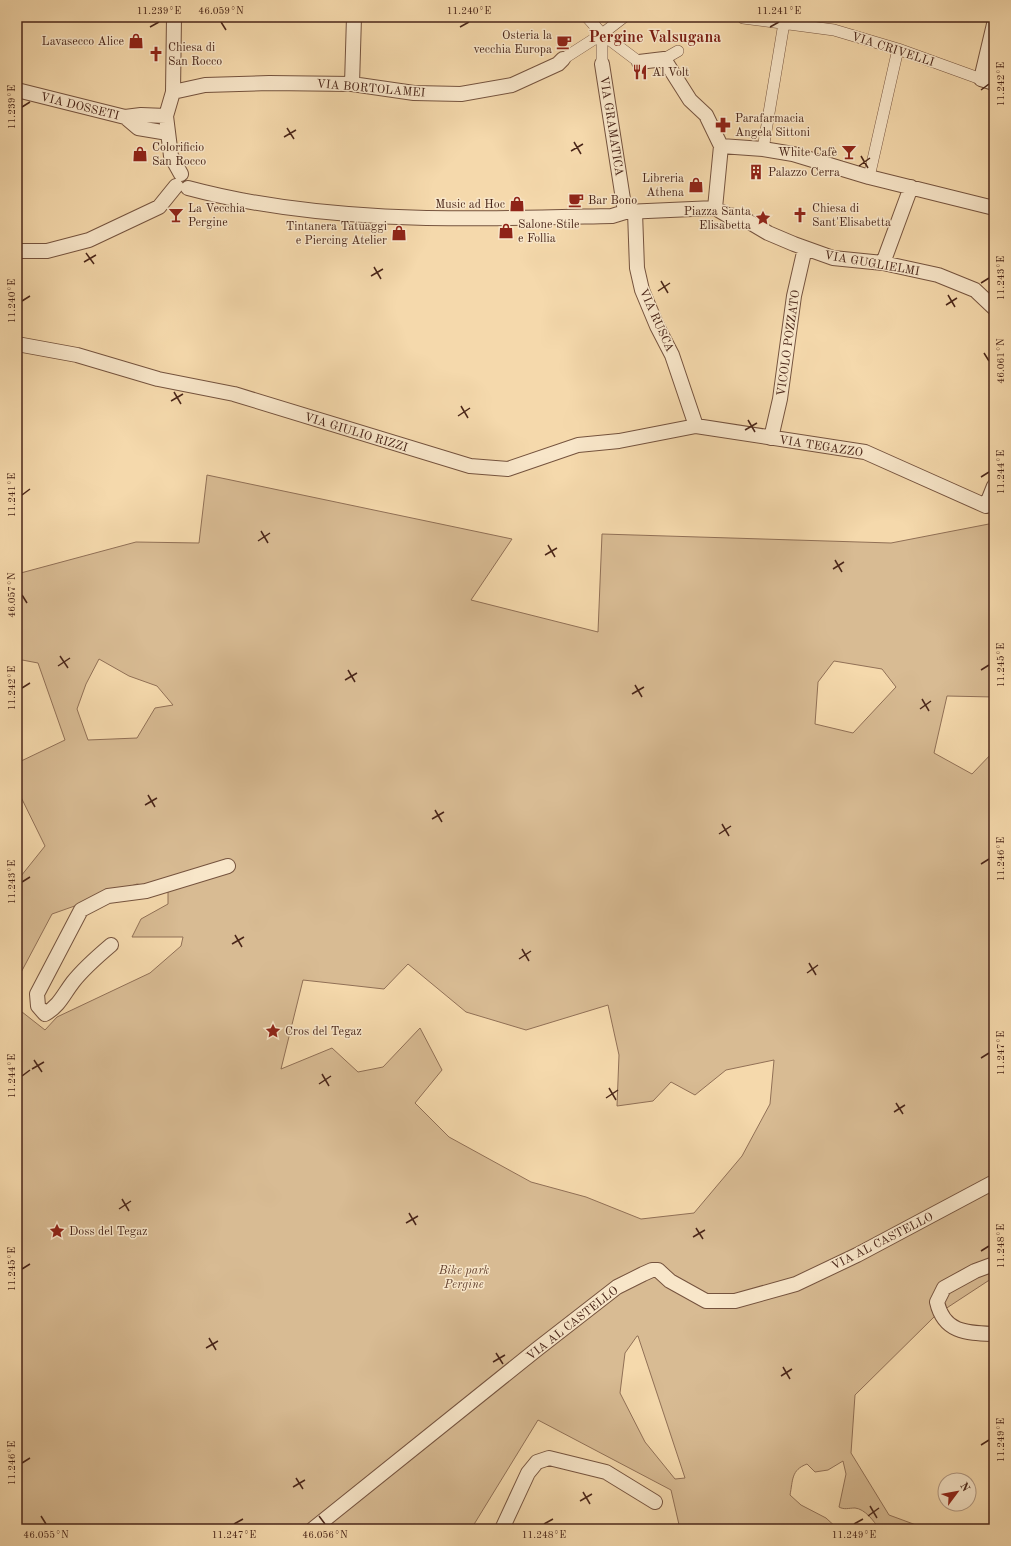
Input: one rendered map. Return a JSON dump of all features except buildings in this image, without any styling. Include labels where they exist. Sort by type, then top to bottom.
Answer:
[{"type":"street","points":[[174,17],[173,92],[166,116],[171,156],[182,183],[220,197],[279,207],[387,217],[476,219],[612,216],[630,212],[715,208],[720,146],[706,115],[690,100],[664,59]]},
{"type":"street","points":[[352,84],[354,17]]},
{"type":"street","points":[[587,17],[602,34],[640,62],[664,59],[678,51]]},
{"type":"street","points":[[563,59],[602,34],[624,17]]},
{"type":"street","name":"VIA CRIVELLI","points":[[743,18],[834,30],[898,50],[987,81]]},
{"type":"street","points":[[763,149],[784,23]]},
{"type":"street","points":[[987,81],[994,24]]},
{"type":"street","points":[[602,34],[602,64]]},
{"type":"street","points":[[869,177],[898,50]]},
{"type":"street","name":"VIA BORTOLAMEI","points":[[173,92],[205,85],[269,83],[352,84],[414,93],[461,94],[512,85],[558,64],[563,59]]},
{"type":"street","name":"VIA GRAMATICA","points":[[602,64],[630,212]]},
{"type":"street","name":"VIA DOSSETI","points":[[17,90],[125,117],[141,115],[166,116]]},
{"type":"street","points":[[125,117],[138,128],[168,133]]},
{"type":"street","points":[[720,146],[763,149],[994,208]]},
{"type":"street","points":[[17,251],[47,251],[89,240],[159,207],[182,183]]},
{"type":"street","points":[[883,263],[911,187]]},
{"type":"street","name":"VIA GUGLIELMI","points":[[715,208],[727,215],[741,217],[768,233],[833,258],[883,263],[938,275],[975,290],[994,308]]},
{"type":"street","name":"VIA RUSCA","points":[[630,212],[637,268],[642,290],[657,326],[672,355],[696,426]]},
{"type":"street","name":"VICOLO POZZATO","points":[[771,438],[780,399],[794,296],[805,248]]},
{"type":"street","name":"VIA GIULIO RIZZI","points":[[17,344],[76,355],[158,379],[234,394],[470,466],[508,469],[578,445],[619,441],[696,426]]},
{"type":"street","name":"VIA TEGAZZO","points":[[696,426],[865,452],[986,506],[994,486]]},
{"type":"street","points":[[111,945],[89,964],[73,982],[57,1006],[45,1014],[38,1006],[37,994],[81,910],[108,896],[146,891],[228,866]]},
{"type":"street","name":"VIA AL CASTELLO","points":[[313,1529],[536,1350],[617,1287],[636,1277],[652,1270],[658,1270],[670,1281],[706,1301],[735,1301],[796,1284],[857,1255],[994,1182]]},
{"type":"street","points":[[994,1264],[975,1271],[944,1288],[937,1302],[943,1320],[952,1327],[972,1333],[994,1334]]},
{"type":"street","points":[[502,1529],[528,1473],[537,1462],[549,1458],[606,1472],[655,1502]]},
{"type":"green space","name":"Bike park Pergine","points":[[207,475],[512,539],[471,600],[598,632],[602,534],[891,543],[994,523],[994,697],[947,696],[934,753],[972,774],[994,751],[994,1277],[936,1315],[855,1395],[851,1453],[889,1515],[927,1529],[879,1529],[866,1513],[859,1509],[845,1509],[839,1507],[846,1474],[843,1461],[828,1470],[815,1472],[807,1464],[802,1466],[795,1472],[792,1480],[790,1495],[801,1505],[826,1518],[838,1529],[680,1529],[671,1490],[538,1420],[473,1526],[476,1529],[17,1529],[17,1008],[45,1030],[57,1017],[150,973],[181,946],[183,937],[132,937],[141,919],[168,904],[168,890],[137,884],[52,914],[17,980],[17,881],[45,846],[17,789],[17,763],[65,740],[38,663],[17,659],[17,574],[136,542],[199,543]],"holes":[[[99,659],[129,676],[157,686],[173,705],[155,708],[137,738],[88,740],[77,709],[86,684]],[[834,661],[882,669],[896,687],[853,733],[815,724],[818,682]],[[408,964],[466,1012],[526,1030],[608,1005],[619,1055],[617,1106],[653,1101],[671,1082],[695,1095],[726,1070],[774,1060],[770,1104],[742,1156],[694,1213],[641,1219],[586,1197],[531,1182],[449,1137],[415,1103],[442,1070],[420,1028],[383,1067],[358,1072],[332,1048],[281,1069],[303,980],[384,989]],[[638,1336],[685,1478],[675,1479],[645,1442],[620,1393],[625,1353]]]},
{"type":"place","name":"Lavasecco Alice","points":[[136,41]]},
{"type":"place","name":"Osteria la vecchia Europa","points":[[564,42]]},
{"type":"place","name":"Chiesa di San Rocco","points":[[156,54]]},
{"type":"place","name":"Al Volt","points":[[640,72]]},
{"type":"place","name":"Parafarmacia Angela Sittoni","points":[[723,125]]},
{"type":"place","name":"White Cafè","points":[[849,152]]},
{"type":"place","name":"Colorificio San Rocco","points":[[140,154]]},
{"type":"place","name":"Palazzo Cerra","points":[[756,172]]},
{"type":"place","name":"Libreria Athena","points":[[696,185]]},
{"type":"place","name":"Bar Bono","points":[[576,200]]},
{"type":"place","name":"Music ad Hoc","points":[[517,204]]},
{"type":"place","name":"La Vecchia Pergine","points":[[176,215]]},
{"type":"place","name":"Chiesa di Sant'Elisabetta","points":[[800,215]]},
{"type":"place","name":"Piazza Santa Elisabetta","points":[[763,218]]},
{"type":"place","name":"Salone Stile e Follia","points":[[506,231]]},
{"type":"place","name":"Tintanera Tatuaggi e Piercing Atelier","points":[[399,233]]},
{"type":"place","name":"Cros del Tegaz","points":[[273,1031]]},
{"type":"place","name":"Doss del Tegaz","points":[[57,1231]]},
{"type":"district","name":"Pergine Valsugana","points":[[655,36]]}]
